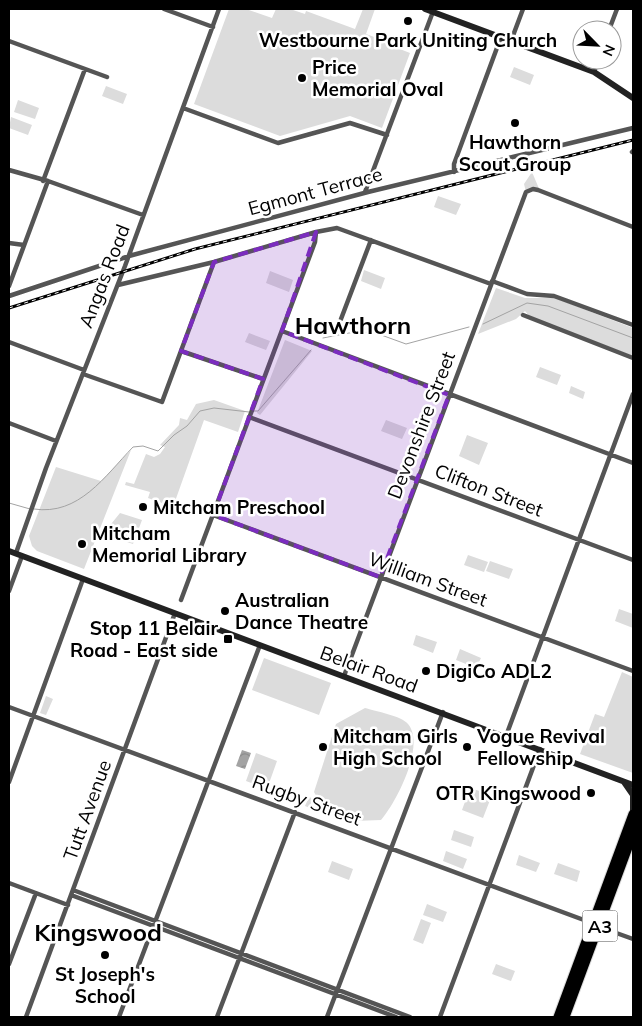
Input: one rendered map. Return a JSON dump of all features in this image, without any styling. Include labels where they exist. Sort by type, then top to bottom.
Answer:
[{"type":"highway","name":"A3","points":[[558,1017],[633,814]]},
{"type":"highway","name":"A3","points":[[565,1017],[633,834]]},
{"type":"main road","points":[[425,9],[433,10],[501,38],[594,72],[633,98]]},
{"type":"main road","name":"Belair Road","points":[[16,553],[633,785]]},
{"type":"main road","points":[[624,781],[633,795],[633,814]]},
{"type":"street","points":[[164,9],[213,27]]},
{"type":"street","name":"Angas Road","points":[[9,591],[18,566],[16,553],[29,515],[129,256],[219,9]]},
{"type":"street","points":[[511,41],[523,9]]},
{"type":"street","points":[[365,192],[433,10]]},
{"type":"street","points":[[454,172],[454,164],[501,38]]},
{"type":"street","points":[[9,41],[107,77]]},
{"type":"street","points":[[9,286],[86,69]]},
{"type":"street","points":[[183,108],[278,144],[350,123],[387,135]]},
{"type":"street","name":"Egmont Terrace","points":[[9,296],[129,256],[365,192],[633,128]]},
{"type":"street","points":[[9,170],[143,215]]},
{"type":"street","name":"Devonshire Street","points":[[344,676],[448,395],[526,192],[533,189],[633,227]]},
{"type":"street","points":[[118,285],[214,262],[316,232],[340,228],[492,283],[526,294],[554,296],[633,325]]},
{"type":"street","points":[[181,600],[315,242],[316,232]]},
{"type":"street","points":[[341,318],[371,240]]},
{"type":"street","points":[[9,243],[24,245]]},
{"type":"street","points":[[9,342],[162,402],[214,262]]},
{"type":"street","points":[[523,315],[633,358]]},
{"type":"street","points":[[282,331],[633,463]]},
{"type":"street","points":[[181,350],[264,379]]},
{"type":"street","points":[[506,736],[632,402],[633,394]]},
{"type":"street","name":"Clifton Street","points":[[249,417],[633,560]]},
{"type":"street","points":[[9,422],[56,441]]},
{"type":"street","name":"William Street","points":[[213,515],[633,671]]},
{"type":"street","points":[[9,782],[83,579]]},
{"type":"street","name":"Tutt Avenue","points":[[26,1017],[175,613]]},
{"type":"street","points":[[119,1017],[260,645]]},
{"type":"street","name":"Rugby Street","points":[[9,706],[393,847],[488,886],[594,923]]},
{"type":"street","points":[[327,1017],[393,847],[442,712]]},
{"type":"street","points":[[440,1017],[540,749]]},
{"type":"street","points":[[217,1017],[295,812]]},
{"type":"street","points":[[9,883],[68,905]]},
{"type":"street","points":[[9,964],[36,892]]},
{"type":"street","points":[[72,893],[399,1016],[410,1017]]},
{"type":"street","points":[[608,930],[633,939]]},
{"type":"highlighted area","points":[[316,232],[282,331],[449,395],[380,577],[213,515],[263,379],[181,351],[214,262]]},
{"type":"shaded area","name":"Price Memorial Oval","points":[[229,9],[246,9],[272,18],[276,9],[290,9],[305,14],[306,11],[355,29],[363,9],[375,9],[366,34],[410,53],[382,128],[350,116],[280,136],[194,104]]},
{"type":"shaded area","points":[[514,67],[534,75],[530,85],[510,77]]},
{"type":"shaded area","points":[[106,86],[127,94],[123,104],[102,96]]},
{"type":"shaded area","points":[[18,100],[39,108],[35,119],[14,112]]},
{"type":"shaded area","points":[[11,117],[32,125],[28,135],[9,128]]},
{"type":"shaded area","points":[[532,172],[540,191],[533,189],[526,192],[524,184]]},
{"type":"shaded area","points":[[438,196],[461,204],[456,215],[434,207]]},
{"type":"shaded area","points":[[364,270],[385,278],[381,289],[361,281]]},
{"type":"shaded area","points":[[270,271],[293,280],[289,292],[266,283]]},
{"type":"shaded area","points":[[496,288],[525,298],[555,298],[633,328],[633,356],[529,316],[525,311],[516,319],[478,334]]},
{"type":"shaded area","points":[[249,333],[270,341],[266,350],[245,342]]},
{"type":"shaded area","points":[[285,340],[312,351],[260,415],[257,413]]},
{"type":"shaded area","points":[[540,367],[561,375],[557,385],[536,377]]},
{"type":"shaded area","points":[[571,386],[585,392],[583,399],[569,393]]},
{"type":"shaded area","points":[[214,400],[245,411],[238,432],[204,420],[173,507],[148,498],[150,492],[125,485],[126,482],[134,484],[146,454],[154,457],[160,454],[165,447],[160,445],[179,425],[180,418],[187,420],[196,404]]},
{"type":"shaded area","points":[[386,420],[407,428],[402,439],[381,431]]},
{"type":"shaded area","points":[[467,435],[488,443],[479,465],[459,456]]},
{"type":"shaded area","points":[[131,450],[84,569],[37,551],[32,546],[29,536],[56,467],[101,481]]},
{"type":"shaded area","points":[[120,513],[142,520],[133,544],[103,534]]},
{"type":"shaded area","points":[[468,555],[488,562],[484,572],[464,565]]},
{"type":"shaded area","points":[[490,561],[513,569],[509,579],[486,571]]},
{"type":"shaded area","points":[[619,609],[633,614],[633,628],[615,621]]},
{"type":"shaded area","points":[[416,635],[437,642],[433,653],[413,645]]},
{"type":"shaded area","points":[[460,649],[481,658],[476,668],[456,660]]},
{"type":"shaded area","points":[[264,658],[331,683],[319,715],[252,690]]},
{"type":"shaded area","points":[[622,672],[633,677],[633,773],[580,754],[595,714],[604,717]]},
{"type":"shaded area","points":[[46,696],[53,699],[46,715],[40,713]]},
{"type":"shaded area","points":[[365,708],[405,721],[413,733],[411,759],[407,774],[394,801],[381,820],[354,821],[323,807],[320,812],[305,806],[309,797],[319,801],[314,792],[336,724]]},
{"type":"shaded area","points":[[256,753],[277,761],[267,789],[246,781]]},
{"type":"shaded area","points":[[470,788],[492,795],[483,818],[462,810]]},
{"type":"shaded area","points":[[454,830],[474,837],[471,847],[451,840]]},
{"type":"shaded area","points":[[446,851],[467,859],[463,869],[443,861]]},
{"type":"shaded area","points":[[519,855],[540,863],[536,872],[516,865]]},
{"type":"shaded area","points":[[332,861],[353,869],[349,880],[328,872]]},
{"type":"shaded area","points":[[558,863],[580,871],[577,882],[554,874]]},
{"type":"shaded area","points":[[427,904],[447,912],[443,922],[423,915]]},
{"type":"shaded area","points":[[421,919],[431,923],[423,944],[413,940]]},
{"type":"shaded area","points":[[496,964],[515,971],[511,981],[492,974]]},
{"type":"water","points":[[242,750],[251,753],[245,769],[236,766]]},
{"type":"waterway","points":[[483,324],[527,303],[548,306],[633,338]]},
{"type":"waterway","points":[[323,338],[349,333],[373,332],[406,344],[469,327]]},
{"type":"waterway","points":[[253,411],[258,411],[311,350]]},
{"type":"waterway","points":[[34,509],[50,510],[78,500],[90,492],[133,447],[143,446],[158,451],[174,435],[187,426],[200,411],[214,408],[249,412]]},
{"type":"waterway","points":[[9,503],[30,509]]},
{"type":"railway","points":[[9,308],[195,249],[633,140]]},
{"type":"place","name":"Westbourne Park Uniting Church","points":[[408,21]]},
{"type":"place","name":"Price Memorial Oval","points":[[302,78]]},
{"type":"place","name":"Hawthorn Scout Group","points":[[515,123]]},
{"type":"place","name":"Mitcham Preschool","points":[[143,507]]},
{"type":"place","name":"Mitcham Memorial Library","points":[[82,544]]},
{"type":"place","name":"Australian Dance Theatre","points":[[225,611]]},
{"type":"place","name":"Stop 11 Belair Road - East side","points":[[228,639]]},
{"type":"place","name":"DigiCo ADL2","points":[[426,671]]},
{"type":"place","name":"Mitcham Girls High School","points":[[323,747]]},
{"type":"place","name":"Vogue Revival Fellowship","points":[[467,747]]},
{"type":"place","name":"OTR Kingswood","points":[[591,793]]},
{"type":"place","name":"St Joseph's School","points":[[105,955]]},
{"type":"district","name":"Hawthorn","points":[[353,325]]},
{"type":"district","name":"Kingswood","points":[[98,932]]}]
